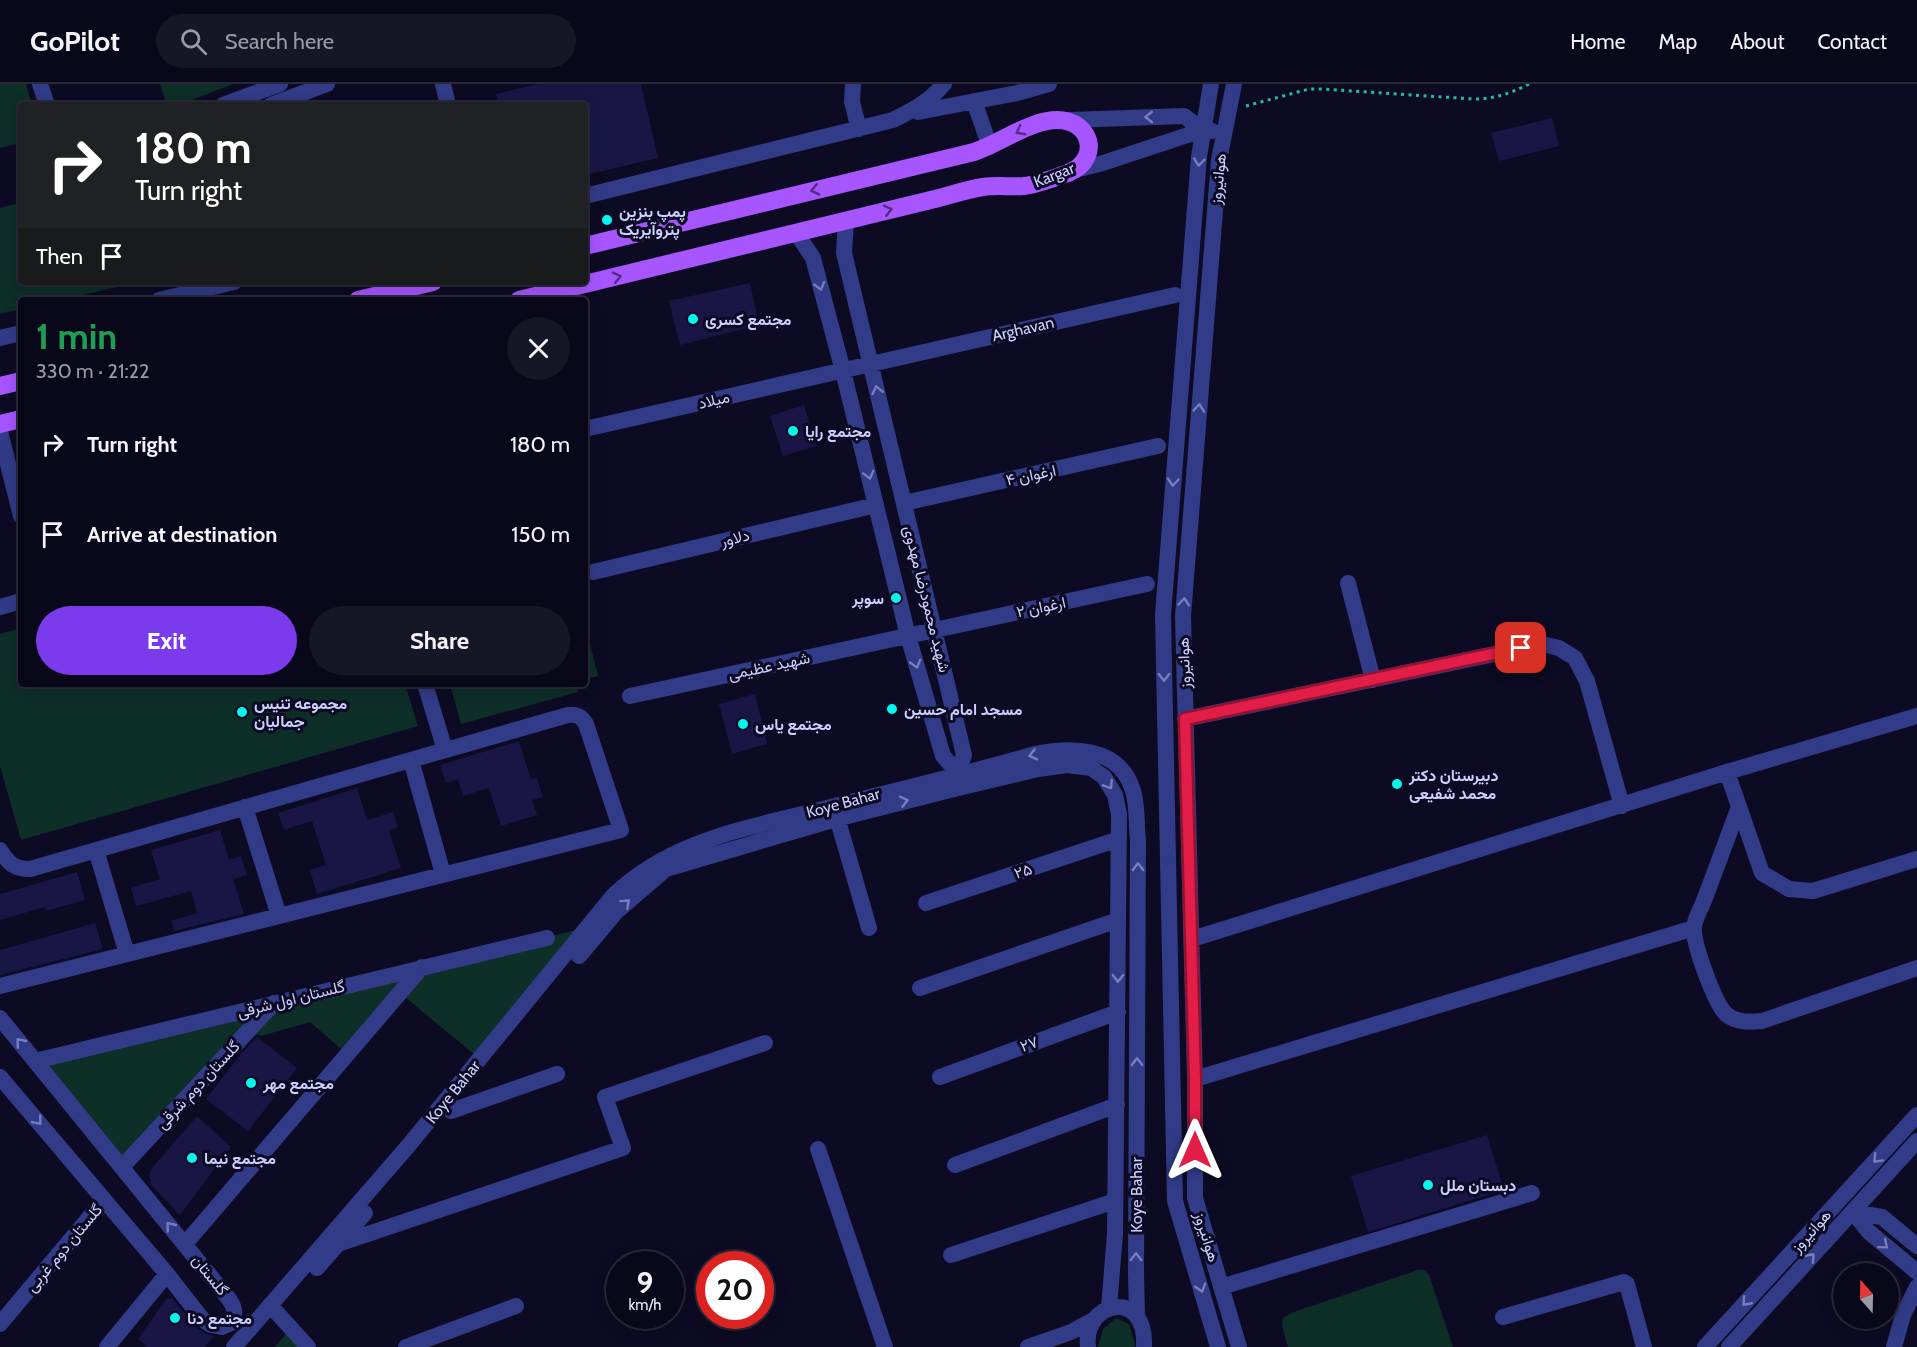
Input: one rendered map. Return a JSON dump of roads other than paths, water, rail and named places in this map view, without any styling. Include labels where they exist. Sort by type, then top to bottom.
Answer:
[{"type":"main road","points":[[588,245],[963,155],[990,147],[1043,121],[1069,120]]},
{"type":"main road","name":"Kargar","points":[[588,284],[981,187],[1035,184],[1075,170],[1085,160],[1088,147],[1087,137],[1083,129],[1069,120]]},
{"type":"main road","points":[[370,297],[420,285]]},
{"type":"main road","name":"Kargar","points":[[532,297],[582,285]]},
{"type":"main road","points":[[0,386],[18,382]]},
{"type":"main road","points":[[0,424],[18,420]]},
{"type":"street","points":[[40,84],[46,102]]},
{"type":"street","points":[[232,102],[280,84]]},
{"type":"street","points":[[279,102],[327,84]]},
{"type":"street","points":[[443,84],[447,102]]},
{"type":"street","points":[[852,84],[852,102],[859,129]]},
{"type":"street","points":[[897,118],[917,109],[934,96],[944,84]]},
{"type":"street","points":[[992,84],[1013,94]]},
{"type":"street","points":[[588,195],[859,129],[922,111],[1013,94],[1050,84]]},
{"type":"street","name":"هوانیروز","points":[[1211,84],[1198,169],[1163,615],[1175,1201],[1218,1347]]},
{"type":"street","name":"هوانیروز","points":[[1234,84],[1219,160],[1182,616],[1192,939],[1195,1198],[1239,1347]]},
{"type":"street","points":[[974,101],[990,147]]},
{"type":"street","points":[[1069,120],[1184,116],[1203,130]]},
{"type":"street","points":[[1075,170],[1203,130],[1225,132]]},
{"type":"street","name":"شهید محمودرضا مهدوی","points":[[846,221],[844,253],[964,755],[958,780]]},
{"type":"street","name":"شهید محمودرضا مهدوی","points":[[796,234],[813,258],[908,636],[943,756],[958,780]]},
{"type":"street","points":[[172,297],[222,285]]},
{"type":"street","name":"Arghavan","points":[[843,371],[1175,295]]},
{"type":"street","points":[[0,338],[18,334]]},
{"type":"street","name":"میلاد","points":[[588,428],[843,371]]},
{"type":"street","points":[[0,432],[18,504]]},
{"type":"street","name":"ارغوان ۴","points":[[904,503],[1158,446]]},
{"type":"street","name":"دلاور","points":[[593,572],[876,505]]},
{"type":"street","points":[[1167,563],[1186,567]]},
{"type":"street","points":[[1348,583],[1373,680]]},
{"type":"street","name":"ارغوان ۲","points":[[908,636],[1148,584]]},
{"type":"street","points":[[0,607],[18,602]]},
{"type":"street","name":"شهید عظیمی","points":[[630,696],[908,636]]},
{"type":"street","points":[[1185,719],[1542,644],[1559,648],[1575,658],[1587,681],[1622,806]]},
{"type":"street","points":[[426,687],[445,750]]},
{"type":"street","points":[[0,850],[11,866],[30,869],[568,715],[580,716],[586,724],[621,830],[0,986]]},
{"type":"street","points":[[1192,939],[1727,772],[1917,716]]},
{"type":"street","name":"Koye Bahar","points":[[335,1239],[409,1145],[612,897],[628,881],[682,850],[736,831],[835,812],[958,780],[1035,754],[1078,749],[1103,756],[1116,764],[1126,775],[1133,789],[1138,840],[1137,1315],[1144,1347]]},
{"type":"street","points":[[411,760],[443,874]]},
{"type":"street","name":"Koye Bahar","points":[[958,780],[1067,765],[1091,768],[1104,777],[1115,795],[1119,814],[1117,1105],[1115,1234],[1109,1307]]},
{"type":"street","points":[[1727,772],[1762,873],[1790,889],[1813,891],[1917,859]]},
{"type":"street","points":[[1166,789],[1188,789]]},
{"type":"street","points":[[245,807],[279,916]]},
{"type":"street","points":[[1739,807],[1694,928],[1700,956],[1719,1004],[1726,1014],[1735,1020],[1762,1021],[1917,968]]},
{"type":"street","points":[[835,812],[869,928]]},
{"type":"street","name":"Koye Bahar","points":[[234,1347],[274,1308],[451,1111],[616,912],[666,869],[835,812]]},
{"type":"street","name":"۲۵","points":[[926,903],[1119,839]]},
{"type":"street","points":[[96,850],[127,954]]},
{"type":"street","points":[[920,988],[1118,920]]},
{"type":"street","points":[[1195,1079],[1694,928]]},
{"type":"street","name":"گلستان اول شرقی","points":[[35,1061],[548,938]]},
{"type":"street","points":[[185,1244],[422,968]]},
{"type":"street","name":"گلستان دوم شرقی","points":[[122,1167],[275,1002]]},
{"type":"street","points":[[1171,1004],[1193,1003]]},
{"type":"street","name":"۲۷","points":[[940,1077],[1118,1011]]},
{"type":"street","name":"گلستان","points":[[0,1018],[235,1307],[235,1316],[231,1323],[222,1327],[211,1326],[203,1320],[167,1274],[0,1077]]},
{"type":"street","points":[[335,1239],[623,1148],[605,1097],[765,1043]]},
{"type":"street","points":[[451,1111],[557,1074]]},
{"type":"street","points":[[955,1165],[1117,1105]]},
{"type":"street","name":"هوانیروز","points":[[1705,1347],[1917,1115]]},
{"type":"street","name":"هوانیروز","points":[[1729,1347],[1917,1142]]},
{"type":"street","points":[[818,1149],[885,1347]]},
{"type":"street","points":[[1221,1287],[1532,1193]]},
{"type":"street","name":"گلستان دوم غربی","points":[[0,1324],[104,1200]]},
{"type":"street","points":[[1840,1200],[1869,1232],[1917,1272]]},
{"type":"street","points":[[951,1255],[1115,1201]]},
{"type":"street","points":[[1853,1212],[1882,1217],[1917,1246]]},
{"type":"street","points":[[107,1347],[167,1274]]},
{"type":"street","points":[[1503,1317],[1624,1282],[1628,1284],[1644,1347]]},
{"type":"street","points":[[1894,1347],[1903,1315],[1917,1287]]},
{"type":"street","points":[[406,1347],[516,1306]]},
{"type":"street","points":[[1028,1347],[1071,1332],[1095,1319],[1109,1307],[1124,1307],[1137,1315]]},
{"type":"street","points":[[274,1308],[308,1347]]},
{"type":"street","name":"Koye Bahar","points":[[248,1347],[274,1308]]},
{"type":"street","points":[[1088,1347],[1089,1333],[1095,1319]]},
{"type":"place","name":"پمپ بنزین پتروآیریک","points":[[607,220]]},
{"type":"place","name":"مجتمع کسری","points":[[693,319]]},
{"type":"place","name":"مجتمع رایا","points":[[793,431]]},
{"type":"place","name":"سوپر","points":[[896,598]]},
{"type":"place","name":"مسجد امام حسین","points":[[892,709]]},
{"type":"place","name":"مجموعه تنیس جمالیان","points":[[242,712]]},
{"type":"place","name":"مجتمع یاس","points":[[743,724]]},
{"type":"place","name":"دبیرستان دکتر محمد شفیعی","points":[[1397,784]]},
{"type":"place","name":"مجتمع مهر","points":[[251,1083]]},
{"type":"place","name":"مجتمع نیما","points":[[192,1158]]},
{"type":"place","name":"دبستان ملل","points":[[1428,1185]]},
{"type":"place","name":"مجتمع دنا","points":[[175,1318]]}]
